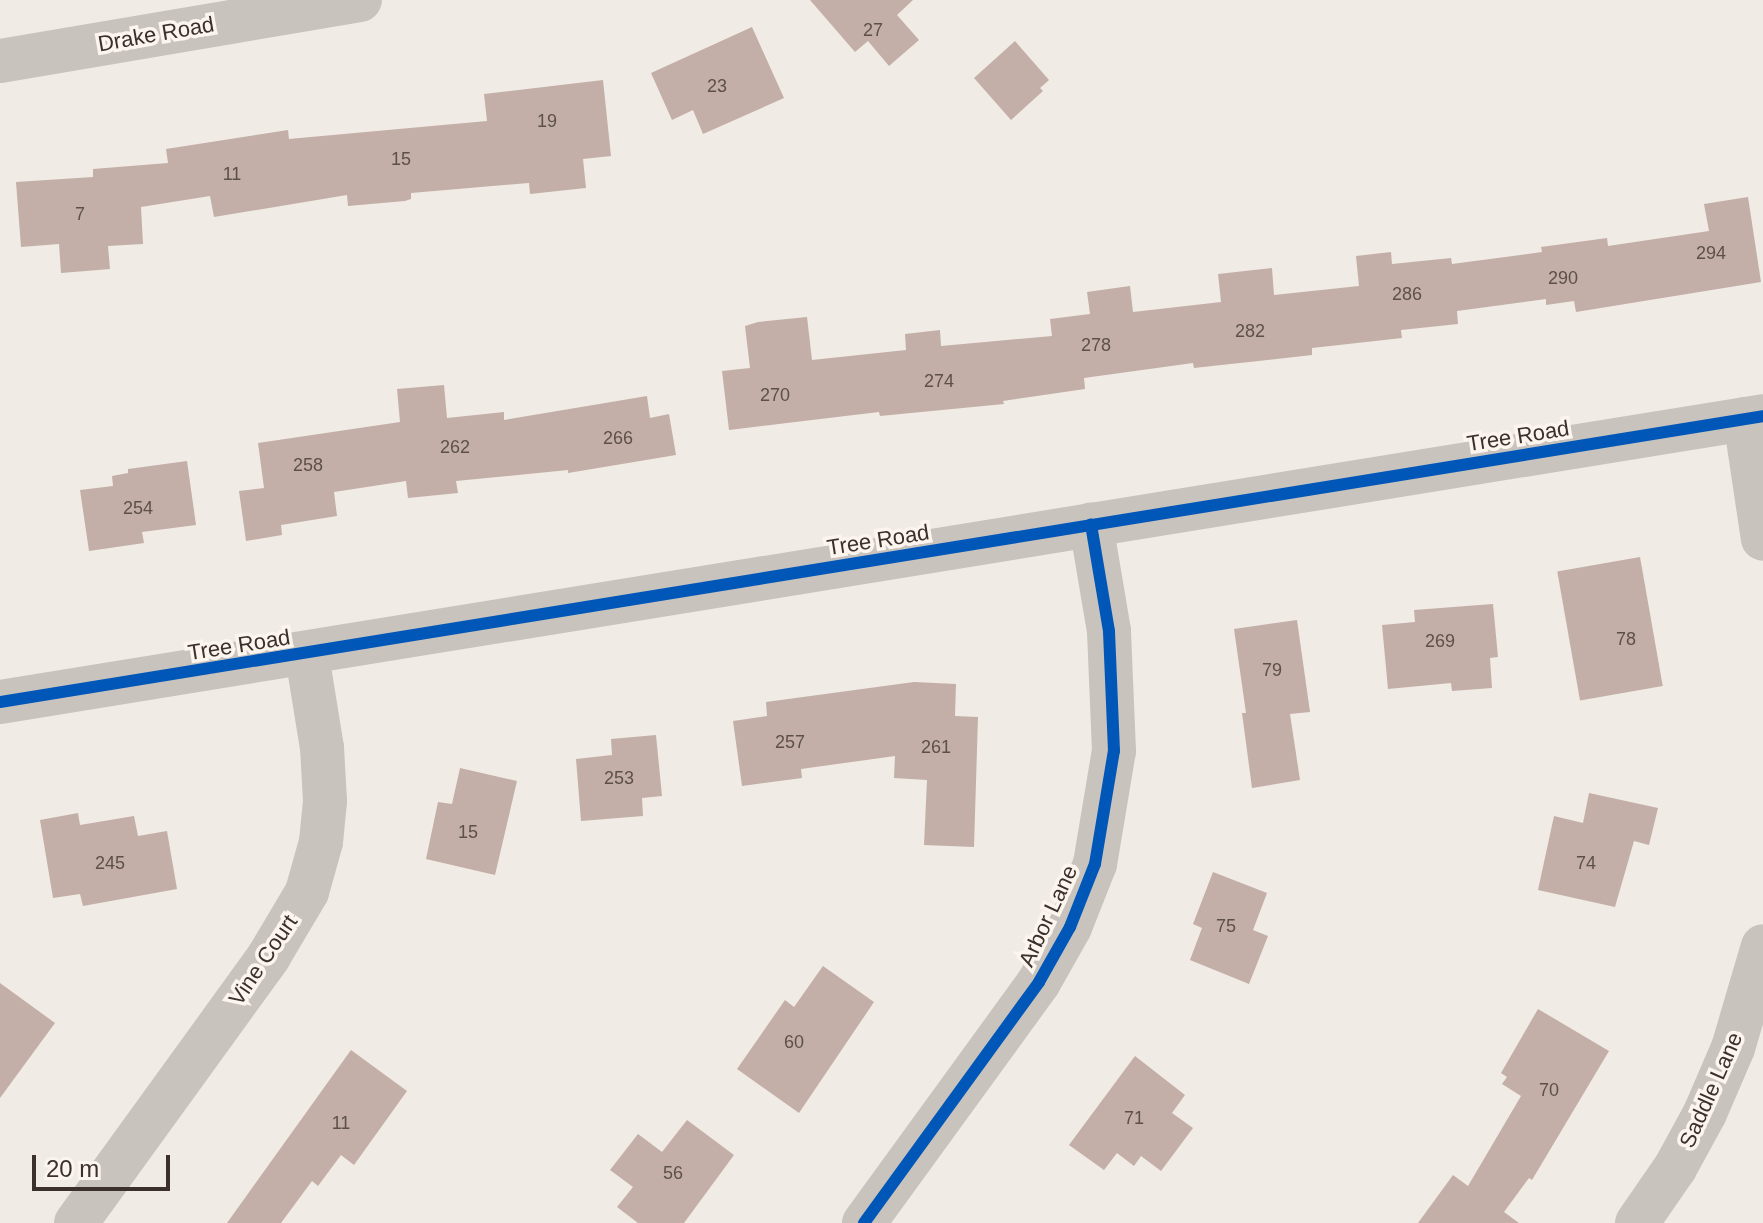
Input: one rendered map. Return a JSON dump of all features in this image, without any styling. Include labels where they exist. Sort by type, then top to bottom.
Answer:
[{"type":"street","name":"Drake Road","points":[[0,61],[360,0]]},
{"type":"street","name":"Tree Road","points":[[0,702],[307,655],[1754,418]]},
{"type":"street","points":[[1754,418],[1763,539]]},
{"type":"street","name":"Arbor Lane","points":[[864,1223],[1039,982],[1070,927],[1095,864],[1114,751],[1109,631],[1091,525]]},
{"type":"street","name":"Vine Court","points":[[76,1223],[269,956],[307,892],[321,842],[325,801],[322,748],[307,655]]},
{"type":"street","name":"Saddle Lane","points":[[1637,1223],[1675,1168],[1705,1113],[1733,1048],[1763,946]]},
{"type":"building","points":[[810,0],[913,0],[897,15],[919,40],[889,66],[868,41],[855,52]]},
{"type":"building","points":[[752,27],[784,98],[703,134],[693,110],[672,120],[651,73]]},
{"type":"building","points":[[1015,41],[1049,80],[1040,88],[1043,91],[1011,120],[974,78]]},
{"type":"building","points":[[603,80],[611,156],[583,159],[586,188],[530,194],[529,183],[411,193],[411,199],[405,201],[348,206],[347,195],[214,217],[210,196],[141,207],[143,244],[108,246],[110,269],[61,273],[59,244],[21,247],[16,182],[93,177],[93,169],[168,163],[166,149],[288,130],[289,139],[487,121],[484,94]]},
{"type":"building","points":[[1748,197],[1761,282],[1576,312],[1574,301],[1546,305],[1546,299],[1457,311],[1458,324],[1401,330],[1402,338],[1312,348],[1312,355],[1194,368],[1193,363],[1084,378],[1085,389],[1003,401],[1004,404],[880,416],[879,412],[729,430],[722,371],[750,368],[745,326],[758,322],[807,317],[812,360],[906,350],[905,334],[940,330],[941,346],[1052,336],[1050,319],[1090,314],[1087,292],[1130,286],[1133,312],[1221,302],[1218,274],[1272,268],[1274,295],[1359,286],[1356,256],[1391,252],[1392,264],[1451,258],[1452,264],[1542,252],[1541,247],[1607,238],[1608,246],[1709,231],[1704,204]]},
{"type":"building","points":[[444,385],[447,418],[504,412],[504,420],[647,396],[650,418],[669,414],[676,455],[568,473],[568,470],[456,481],[458,493],[408,498],[406,481],[334,492],[337,516],[281,525],[282,535],[246,541],[239,491],[264,488],[258,443],[400,422],[397,389]]},
{"type":"building","points":[[187,461],[196,525],[142,532],[144,543],[89,551],[80,490],[113,486],[112,476],[128,473],[128,469]]},
{"type":"building","points":[[1640,557],[1663,686],[1580,701],[1557,572]]},
{"type":"building","points":[[1493,604],[1498,657],[1490,658],[1492,688],[1452,691],[1451,683],[1388,689],[1382,625],[1415,622],[1414,610]]},
{"type":"building","points":[[1297,620],[1310,712],[1290,714],[1300,780],[1252,788],[1242,713],[1246,713],[1234,629]]},
{"type":"building","points":[[914,682],[956,684],[955,716],[978,717],[974,847],[924,845],[927,780],[894,778],[895,756],[801,769],[802,778],[742,786],[733,721],[767,716],[766,702]]},
{"type":"building","points":[[656,735],[662,796],[642,798],[643,816],[581,821],[576,759],[612,755],[611,739]]},
{"type":"building","points":[[460,768],[517,781],[495,875],[426,859],[438,802],[452,804]]},
{"type":"building","points":[[1589,793],[1658,808],[1649,845],[1634,841],[1615,907],[1538,890],[1554,816],[1583,823]]},
{"type":"building","points":[[78,813],[80,825],[134,816],[138,836],[167,831],[177,889],[83,906],[80,894],[53,898],[40,820]]},
{"type":"building","points":[[1213,872],[1267,893],[1253,930],[1268,936],[1249,984],[1190,960],[1202,928],[1193,924]]},
{"type":"building","points":[[823,966],[874,1002],[799,1113],[737,1069],[785,1000],[794,1007]]},
{"type":"building","points":[[0,983],[55,1023],[0,1098]]},
{"type":"building","points":[[1538,1009],[1609,1051],[1532,1180],[1529,1178],[1504,1212],[1519,1223],[1418,1223],[1453,1175],[1468,1186],[1521,1096],[1502,1084],[1507,1077],[1501,1073]]},
{"type":"building","points":[[351,1050],[407,1091],[354,1165],[341,1155],[318,1186],[312,1181],[281,1223],[227,1223]]},
{"type":"building","points":[[1135,1056],[1185,1095],[1172,1113],[1193,1128],[1161,1171],[1141,1156],[1134,1166],[1117,1153],[1104,1170],[1069,1145]]},
{"type":"building","points":[[687,1120],[734,1155],[684,1223],[638,1223],[617,1207],[633,1187],[610,1170],[638,1134],[662,1152]]},
{"type":"cycle path","points":[[0,702],[1763,416]]},
{"type":"cycle path","points":[[864,1223],[1039,982],[1070,927],[1095,864],[1114,751],[1109,631],[1091,525]]}]
